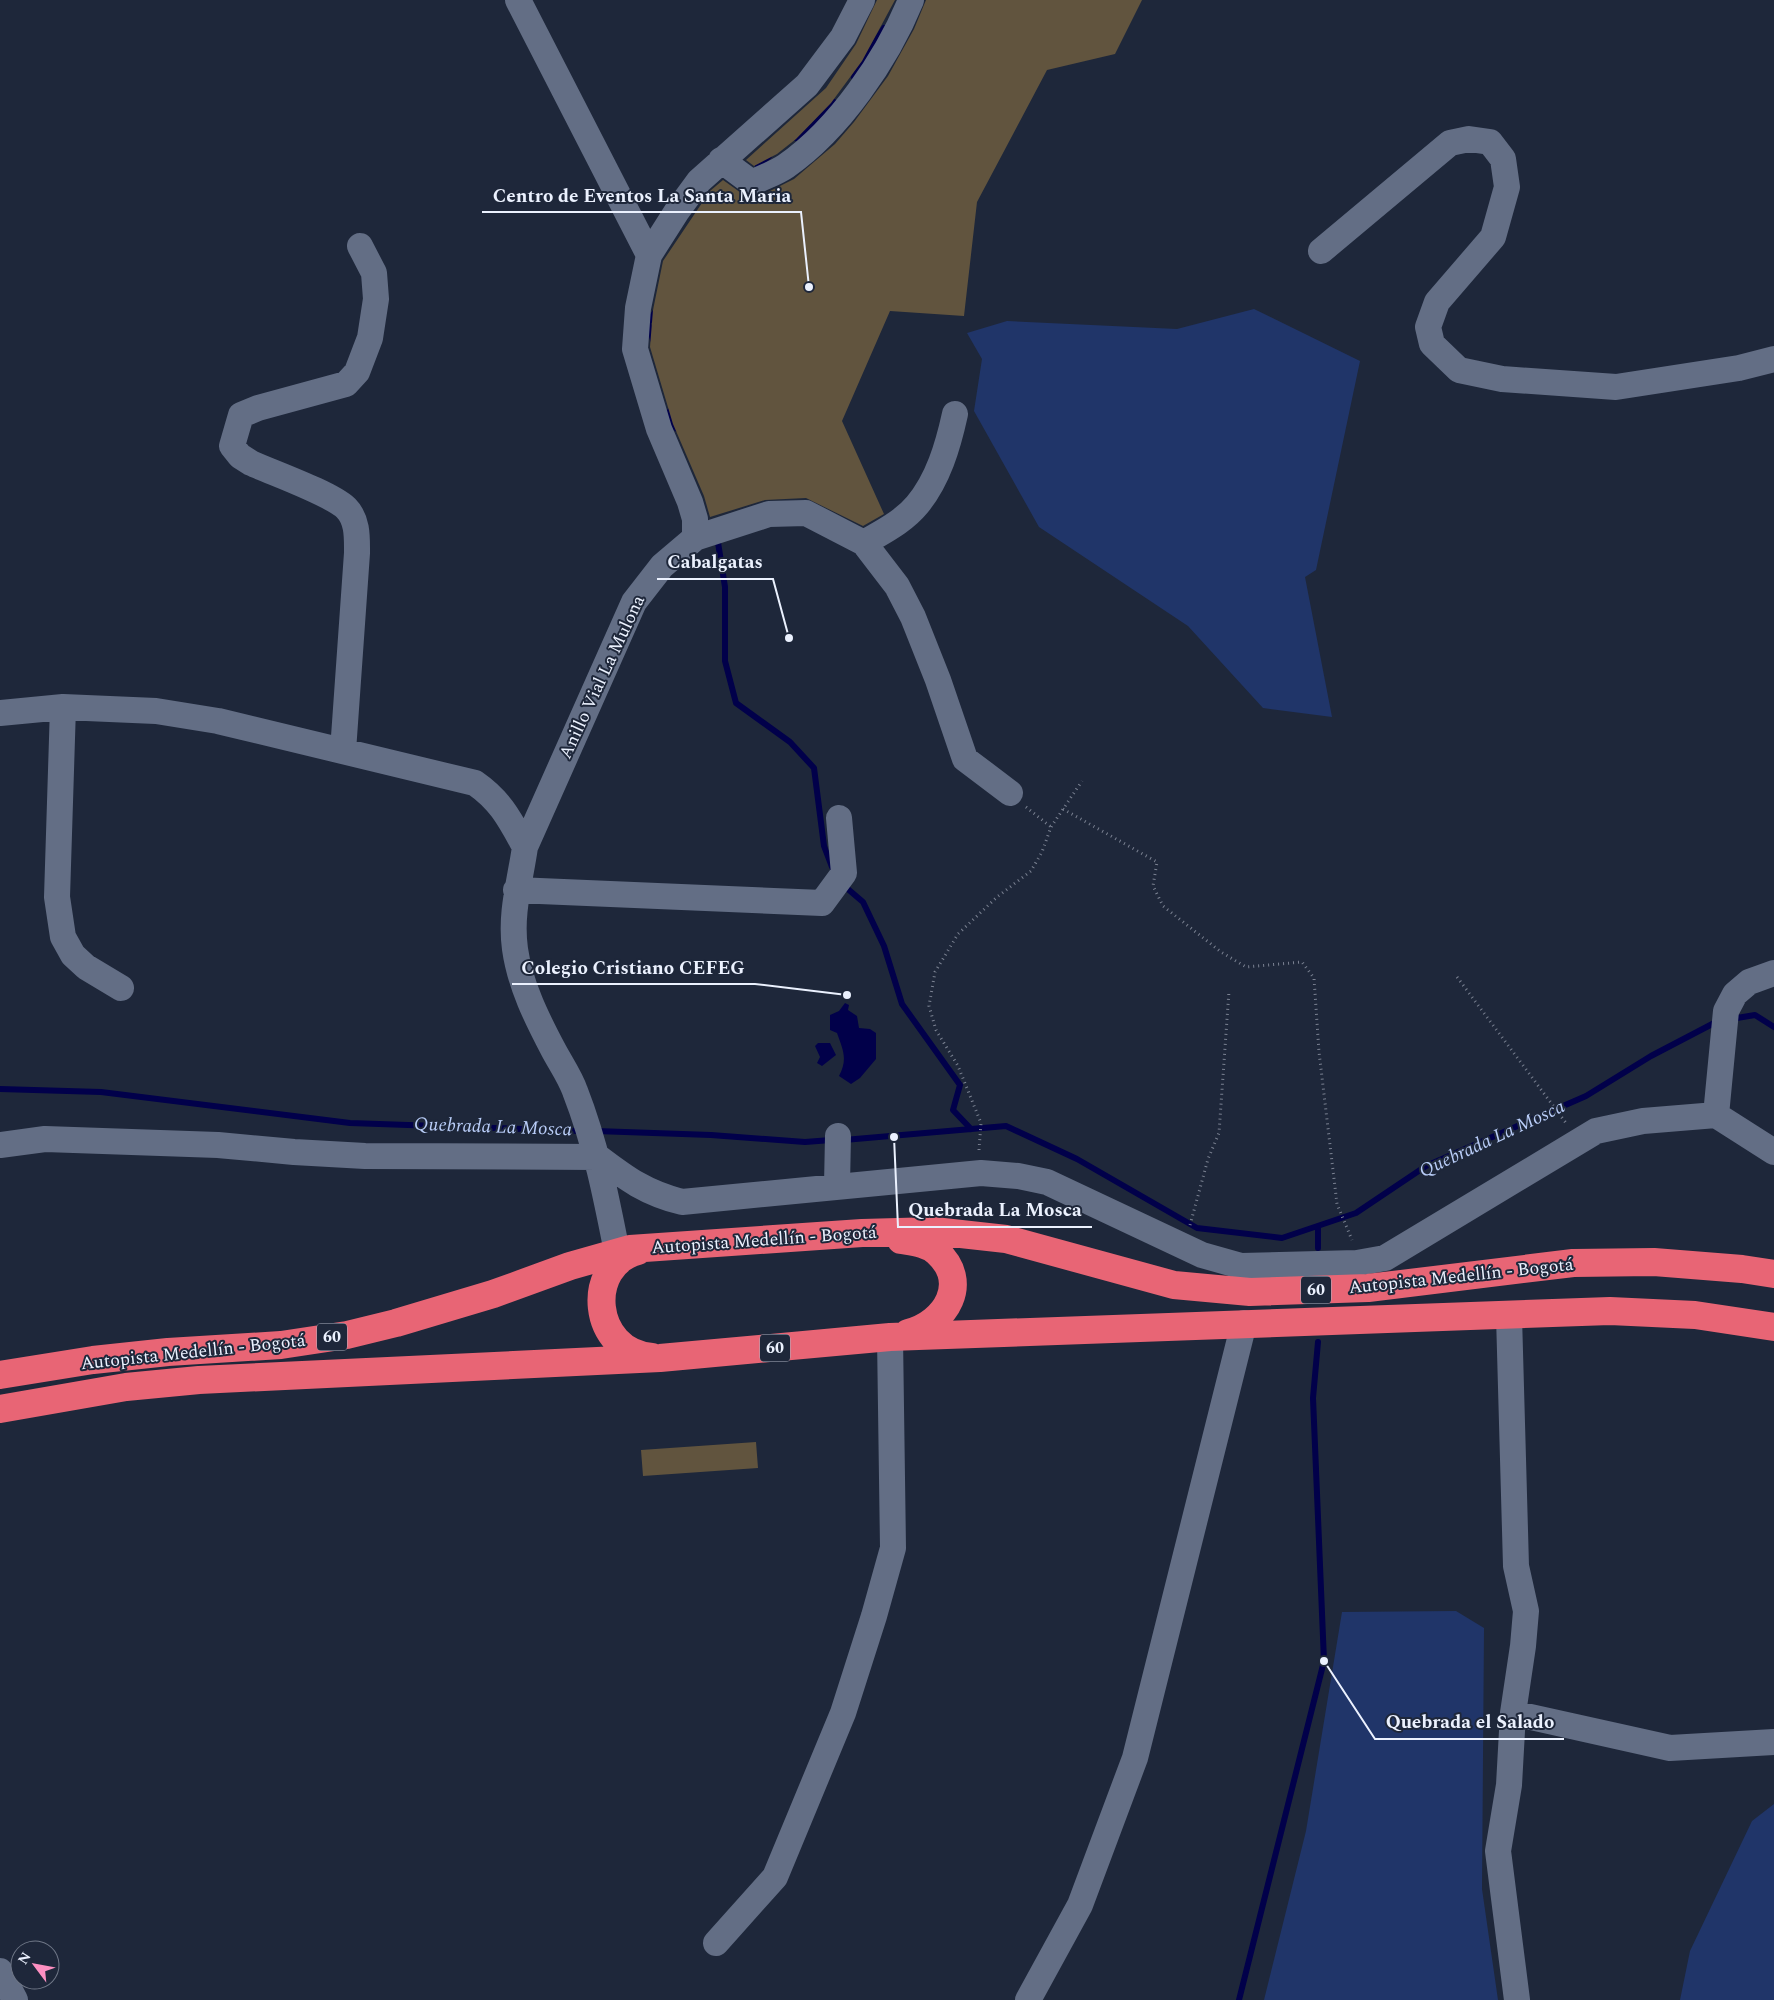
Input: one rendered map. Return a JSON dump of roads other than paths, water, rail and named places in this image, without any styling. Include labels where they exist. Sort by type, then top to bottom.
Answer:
[{"type":"highway","name":"Autopista Medellín - Bogotá","points":[[0,1375],[93,1360],[177,1351],[281,1345],[347,1335],[396,1323],[493,1294],[570,1266],[617,1252],[654,1247],[862,1233],[934,1231],[1006,1239],[1174,1285],[1250,1292],[1368,1288],[1573,1263],[1654,1262],[1742,1269],[1774,1274]]},
{"type":"highway","points":[[862,1233],[924,1244],[937,1252],[949,1269],[952,1294],[946,1309],[933,1323],[915,1331],[890,1337]]},
{"type":"highway","points":[[654,1247],[631,1253],[613,1268],[603,1288],[601,1311],[609,1333],[626,1349],[647,1357],[660,1358]]},
{"type":"highway","name":"Autopista Medellín - Bogotá","points":[[0,1409],[126,1387],[190,1381],[660,1358],[890,1337],[1610,1311],[1695,1316],[1774,1327]]},
{"type":"street","points":[[518,0],[649,255]]},
{"type":"street","points":[[862,0],[843,37],[807,85],[721,160],[689,194],[649,255],[638,308],[636,349],[659,429],[690,502],[695,519],[708,534],[769,514],[806,513],[864,543],[886,570],[913,617],[945,700],[965,759],[1010,793]]},
{"type":"street","points":[[721,160],[752,183],[786,166],[841,117],[899,31],[911,0]]},
{"type":"street","points":[[1320,250],[1450,143],[1469,139],[1490,142],[1504,158],[1507,187],[1493,237],[1437,302],[1428,327],[1432,344],[1459,370],[1502,379],[1616,386],[1739,368],[1774,359]]},
{"type":"street","points":[[343,751],[354,592],[356,528],[347,509],[333,500],[251,463],[240,456],[232,446],[241,415],[258,408],[346,384],[357,372],[370,338],[376,300],[374,274],[360,246]]},
{"type":"street","points":[[864,543],[891,527],[917,505],[938,470],[950,436],[955,414]]},
{"type":"street","name":"Anillo Vial La Mulona","points":[[617,1252],[591,1138],[574,1089],[540,1024],[520,972],[515,948],[514,916],[516,890],[525,848],[634,602],[662,566],[708,534]]},
{"type":"street","points":[[63,707],[56,897],[63,937],[73,954],[86,967],[120,988]]},
{"type":"street","points":[[0,713],[63,707],[165,713],[218,722],[475,783],[492,795],[509,816],[525,848]]},
{"type":"street","points":[[516,890],[822,903],[844,873],[839,818]]},
{"type":"street","points":[[1716,1115],[1724,1052],[1726,1011],[1735,994],[1749,982],[1774,973]]},
{"type":"street","points":[[0,1145],[45,1139],[218,1145],[365,1156],[591,1138],[628,1180],[656,1196],[682,1202],[838,1177],[980,1173],[1018,1176],[1047,1182],[1202,1255],[1241,1266],[1266,1267],[1358,1263],[1385,1258],[1596,1131],[1643,1121],[1716,1115],[1774,1152]]},
{"type":"street","points":[[838,1136],[838,1177]]},
{"type":"street","points":[[1509,1316],[1516,1566],[1526,1611],[1524,1646],[1513,1713],[1509,1785],[1498,1851],[1517,2000]]},
{"type":"street","points":[[1028,2000],[1080,1905],[1135,1758],[1244,1323]]},
{"type":"street","points":[[716,1943],[775,1877],[842,1713],[874,1616],[893,1548],[890,1337]]},
{"type":"street","points":[[1513,1713],[1670,1748],[1774,1742]]},
{"type":"street","points":[[0,1971],[15,2000]]},
{"type":"waterway","points":[[854,77],[884,28]]},
{"type":"waterway","points":[[796,138],[813,126],[834,102]]},
{"type":"waterway","points":[[758,166],[769,156]]},
{"type":"waterway","points":[[653,340],[648,323],[657,309]]},
{"type":"waterway","points":[[670,411],[672,426],[681,431]]},
{"type":"waterway","points":[[717,536],[725,587],[725,661],[736,703],[790,742],[814,768],[824,846],[832,867]]},
{"type":"waterway","points":[[842,884],[863,902],[884,946],[902,1004],[960,1085],[953,1110],[971,1129]]},
{"type":"waterway","name":"Quebrada La Mosca","points":[[1731,1019],[1755,1015],[1774,1027]]},
{"type":"waterway","name":"Quebrada La Mosca","points":[[844,1140],[1006,1126],[1077,1159],[1197,1228],[1282,1238],[1356,1213],[1426,1166],[1586,1096],[1651,1056],[1718,1021]]},
{"type":"waterway","name":"Quebrada La Mosca","points":[[0,1089],[101,1092],[350,1123],[581,1131]]},
{"type":"waterway","name":"Quebrada La Mosca","points":[[596,1131],[711,1135],[805,1142],[831,1140]]},
{"type":"waterway","points":[[1318,1226],[1318,1248]]},
{"type":"waterway","points":[[1239,2000],[1324,1661],[1313,1398],[1318,1342]]},
{"type":"place","name":"Centro de Eventos La Santa Maria","points":[[809,287]]},
{"type":"place","name":"Cabalgatas","points":[[789,638]]},
{"type":"place","name":"Colegio Cristiano CEFEG","points":[[847,995]]},
{"type":"place","name":"Quebrada La Mosca","points":[[894,1137]]},
{"type":"place","name":"Quebrada el Salado","points":[[1324,1661]]}]
